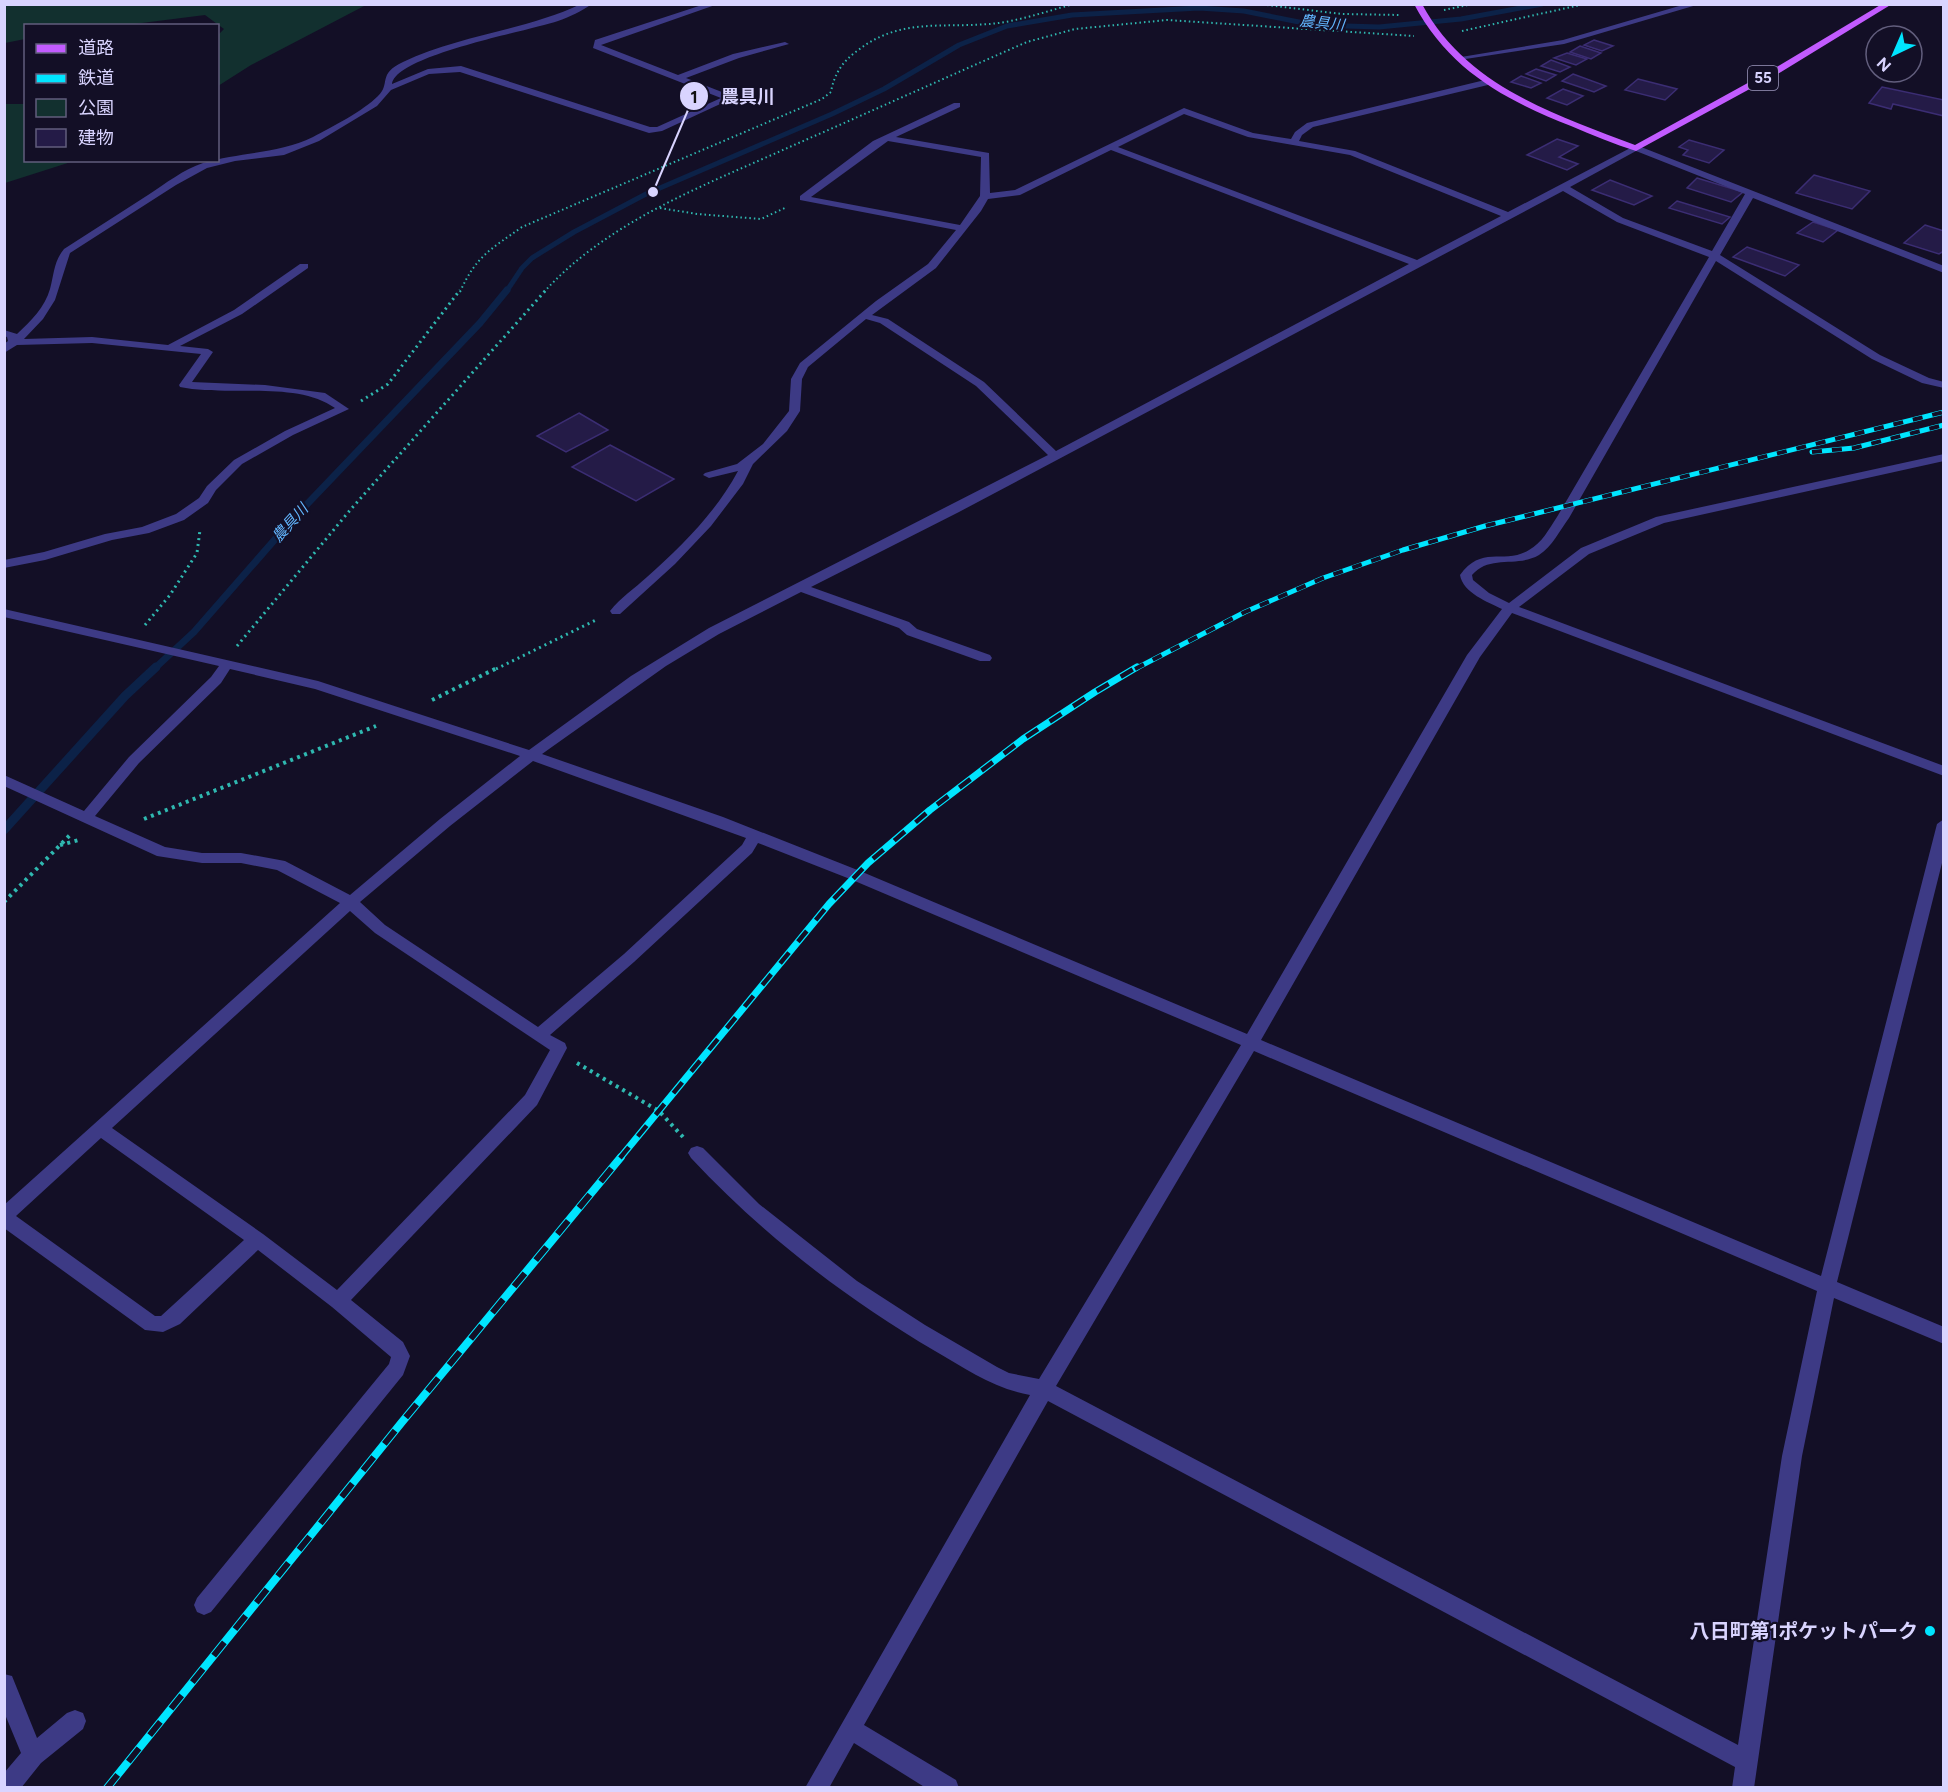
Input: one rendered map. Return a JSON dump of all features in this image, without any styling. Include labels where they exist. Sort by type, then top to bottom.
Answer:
[{"type":"main road","points":[[1418,4],[1435,33],[1459,58],[1489,82],[1541,110],[1636,148]]},
{"type":"main road","name":"55","points":[[1636,148],[1778,70],[1888,4]]},
{"type":"street","points":[[388,88],[387,81],[393,70],[407,63],[461,44],[556,19],[588,4]]},
{"type":"street","points":[[9,346],[49,304],[58,280],[61,258],[73,245],[204,166],[235,158],[281,153],[316,139],[374,104],[388,88],[429,72],[461,69],[649,130],[659,129],[727,99],[596,46],[598,42],[714,4]]},
{"type":"street","points":[[1459,58],[1564,42],[1696,4]]},
{"type":"street","points":[[679,78],[736,56],[785,44]]},
{"type":"street","points":[[1294,142],[1298,134],[1310,125],[1489,82]]},
{"type":"street","points":[[957,105],[886,138],[803,198],[962,228]]},
{"type":"street","points":[[985,196],[1017,193],[1184,111],[1251,135],[1352,153],[1508,215]]},
{"type":"street","points":[[616,611],[686,546],[727,498],[748,463],[779,433],[796,405],[794,385],[798,372],[932,266],[978,209],[985,196],[986,155],[886,138]]},
{"type":"street","points":[[1110,147],[1417,264]]},
{"type":"street","points":[[257,1239],[174,1318],[163,1324],[152,1324],[4,1217],[101,1130],[229,1009],[350,901],[440,825],[590,710],[672,655],[1055,456],[1636,148],[1944,270]]},
{"type":"street","points":[[1563,187],[1620,220],[1715,256],[1876,357],[1926,381],[1944,385]]},
{"type":"street","points":[[1750,194],[1563,518],[1541,547],[1527,556],[1485,560],[1472,565],[1466,575],[1467,581],[1472,588],[1510,608],[1944,771]]},
{"type":"street","points":[[172,346],[237,312],[304,266]]},
{"type":"street","points":[[866,316],[884,321],[980,384],[1055,456]]},
{"type":"street","points":[[4,333],[12,334],[9,346]]},
{"type":"street","points":[[4,564],[45,556],[109,537],[145,530],[180,517],[204,500],[211,488],[238,462],[289,433],[343,409],[330,399],[315,394],[265,388],[184,385],[208,352],[172,346],[92,340],[9,346]]},
{"type":"street","points":[[816,1788],[1044,1389],[1251,1042],[1474,655],[1510,608],[1585,551],[1660,520],[1944,457]]},
{"type":"street","points":[[709,475],[748,463]]},
{"type":"street","points":[[799,587],[904,625],[912,632],[985,658]]},
{"type":"street","points":[[4,613],[318,685],[531,755],[755,836],[855,875],[1944,1336]]},
{"type":"street","points":[[81,816],[216,680],[222,662]]},
{"type":"street","points":[[8,782],[162,852],[202,858],[241,858],[279,865],[350,901],[380,929],[559,1048],[531,1100],[338,1301]]},
{"type":"street","points":[[1743,1788],[1792,1456],[1827,1288],[1944,824]]},
{"type":"street","points":[[539,1035],[629,958],[739,857],[755,836]]},
{"type":"street","points":[[101,1130],[257,1239],[396,1348],[401,1356],[396,1369],[204,1605]]},
{"type":"street","points":[[697,1153],[714,1173],[778,1230],[904,1323],[1005,1380],[1044,1389],[1748,1762]]},
{"type":"street","points":[[4,1684],[33,1755]]},
{"type":"street","points":[[7,1788],[33,1755],[75,1721]]},
{"type":"street","points":[[850,1729],[948,1788]]},
{"type":"path","points":[[343,409],[366,399],[388,384],[447,309],[481,256],[522,227],[564,212],[822,99],[831,93],[833,80],[846,59],[873,38],[887,32],[914,26],[991,24],[1074,4]]},
{"type":"path","points":[[1258,4],[1342,14],[1388,16],[1423,14]]},
{"type":"path","points":[[1459,31],[1585,4]]},
{"type":"path","points":[[222,662],[351,509],[562,272],[625,226],[709,183],[1027,42],[1075,29],[1167,20],[1414,36]]},
{"type":"path","points":[[660,208],[697,214],[761,219],[773,215]]},
{"type":"path","points":[[136,643],[197,553],[204,500]]},
{"type":"path","points":[[60,845],[112,830],[200,798],[406,714],[616,611]]},
{"type":"path","points":[[4,902],[60,845],[81,816]]},
{"type":"path","points":[[559,1048],[579,1064],[659,1111],[697,1153]]},
{"type":"green space","points":[[5,4],[366,4],[251,65],[219,85],[219,34],[224,29],[205,15],[134,24],[24,24],[24,39],[5,43]]},
{"type":"green space","points":[[5,104],[24,104],[24,162],[71,162],[5,183]]},
{"type":"building","points":[[1594,40],[1613,46],[1602,51],[1584,45]]},
{"type":"building","points":[[1580,46],[1601,53],[1591,59],[1570,52]]},
{"type":"building","points":[[1567,53],[1587,59],[1576,65],[1554,58]]},
{"type":"building","points":[[1551,60],[1570,67],[1560,72],[1541,66]]},
{"type":"building","points":[[1536,69],[1556,75],[1546,81],[1526,74]]},
{"type":"building","points":[[1573,74],[1606,86],[1594,92],[1562,81]]},
{"type":"building","points":[[1521,76],[1541,83],[1531,88],[1511,82]]},
{"type":"building","points":[[1638,79],[1677,89],[1665,100],[1625,90]]},
{"type":"building","points":[[1882,87],[1944,100],[1944,116],[1893,104],[1891,109],[1869,103]]},
{"type":"building","points":[[1563,89],[1583,96],[1567,105],[1547,98]]},
{"type":"building","points":[[1557,139],[1578,146],[1559,157],[1578,164],[1567,170],[1527,155]]},
{"type":"building","points":[[1689,140],[1724,150],[1709,163],[1683,155],[1688,150],[1679,147]]},
{"type":"building","points":[[1814,175],[1870,191],[1852,209],[1796,193]]},
{"type":"building","points":[[1697,178],[1743,192],[1731,202],[1687,188]]},
{"type":"building","points":[[1610,180],[1652,196],[1634,205],[1592,190]]},
{"type":"building","points":[[1677,201],[1730,217],[1722,224],[1669,208]]},
{"type":"building","points":[[1813,222],[1838,230],[1823,242],[1797,233]]},
{"type":"building","points":[[1925,225],[1944,231],[1944,251],[1939,254],[1904,243]]},
{"type":"building","points":[[1747,247],[1799,265],[1785,276],[1733,257]]},
{"type":"building","points":[[579,413],[608,430],[566,452],[537,436]]},
{"type":"building","points":[[610,445],[674,479],[636,501],[572,467]]},
{"type":"waterway","name":"農具川","points":[[506,292],[522,268],[532,258],[574,232],[646,194],[832,114],[884,89],[959,45],[1007,26],[1072,15],[1199,8],[1244,11],[1314,25],[1379,27],[1461,19],[1542,4]]},
{"type":"waterway","name":"農具川","points":[[154,669],[194,632],[291,521],[480,323],[507,290]]},
{"type":"waterway","name":"農具川","points":[[4,830],[125,696],[156,667]]},
{"type":"railway","points":[[1135,669],[1245,612],[1323,578],[1403,550],[1485,526],[1944,412]]},
{"type":"railway","points":[[1812,452],[1854,448],[1944,425]]},
{"type":"railway","points":[[620,1158],[829,904],[868,863],[930,810],[1023,739],[1137,667]]},
{"type":"railway","points":[[107,1788],[402,1422],[621,1157]]},
{"type":"place","name":"農具川","points":[[653,192]]},
{"type":"place","name":"八日町第1ポケットパーク","points":[[1930,1631]]}]
